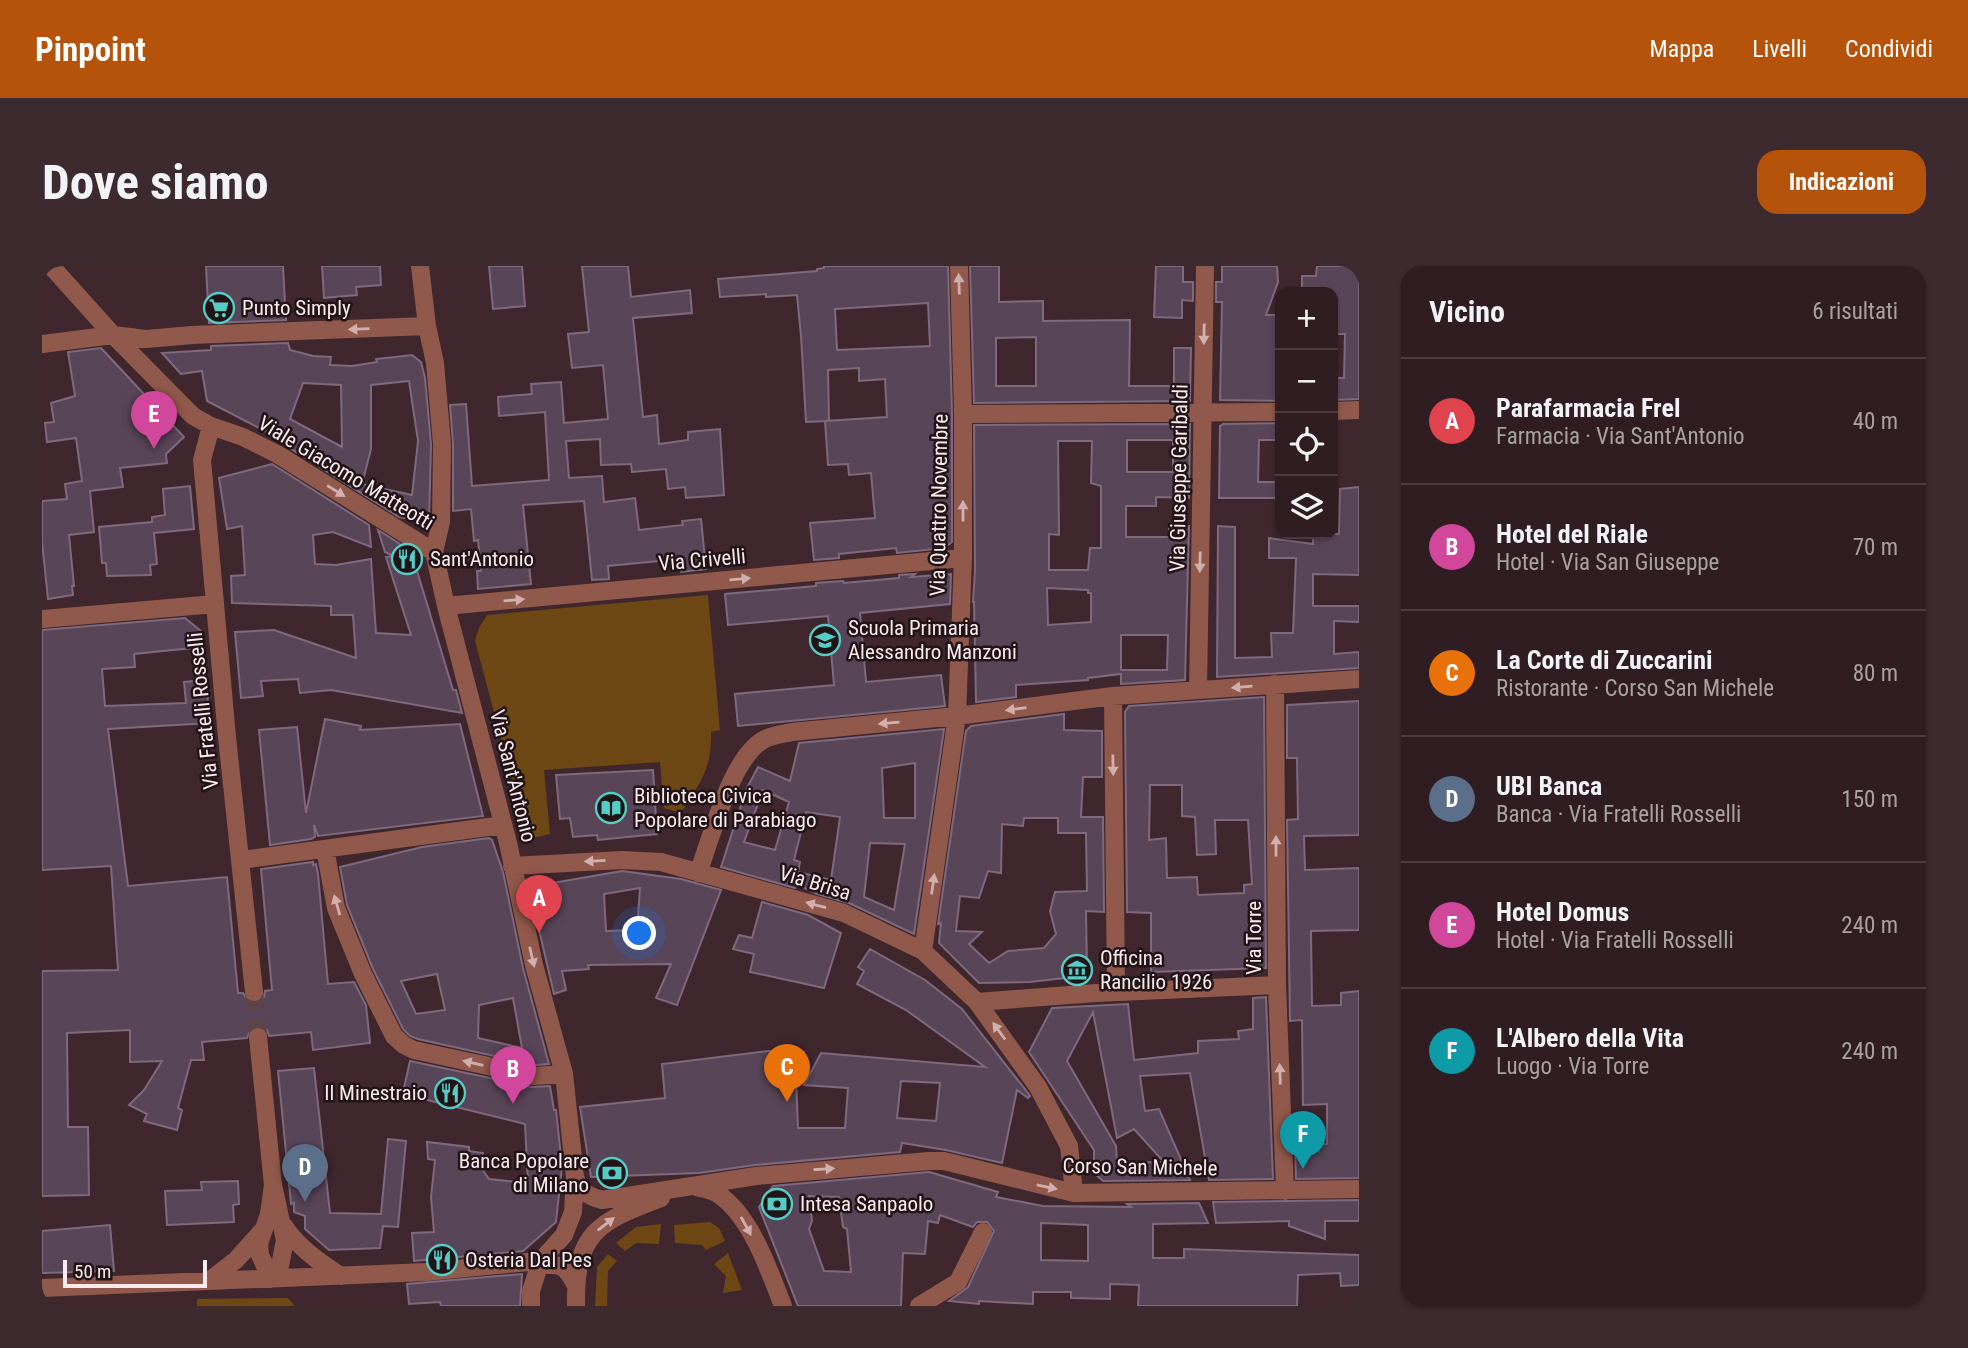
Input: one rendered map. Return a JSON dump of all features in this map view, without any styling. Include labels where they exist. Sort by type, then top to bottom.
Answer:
[{"type":"street","name":"Viale Giacomo Matteotti","points":[[51,266],[113,335],[193,416],[277,454],[434,552]]},
{"type":"street","points":[[420,266],[427,326],[435,363],[442,444],[441,522],[434,552]]},
{"type":"street","name":"Via Quattro Novembre","points":[[923,951],[957,716],[963,414],[959,266]]},
{"type":"street","name":"Via Giuseppe Garibaldi","points":[[1198,691],[1205,266]]},
{"type":"street","points":[[42,344],[113,335],[146,339],[427,326]]},
{"type":"street","points":[[1338,411],[1359,410]]},
{"type":"street","points":[[963,414],[1275,412]]},
{"type":"street","name":"Via Fratelli Rosselli","points":[[211,426],[202,460],[254,992]]},
{"type":"street","name":"Via Sant'Antonio","points":[[434,552],[503,825],[534,965],[564,1074],[575,1177],[573,1212],[564,1235],[539,1266]]},
{"type":"street","name":"Via Crivelli","points":[[446,606],[962,558]]},
{"type":"street","points":[[42,620],[215,604]]},
{"type":"street","points":[[698,873],[738,766],[754,747],[766,738],[792,732],[957,716],[1112,696],[1359,679]]},
{"type":"street","name":"Via Torre","points":[[1275,684],[1277,985],[1285,1191]]},
{"type":"street","points":[[1112,696],[1116,992]]},
{"type":"street","points":[[241,860],[503,825]]},
{"type":"street","points":[[325,849],[336,908],[363,974],[394,1036],[414,1049],[534,1076],[564,1074]]},
{"type":"street","name":"Via Brisa","points":[[512,866],[622,860],[661,862],[844,913],[923,951],[977,1002],[1038,1087],[1069,1146],[1074,1193]]},
{"type":"street","points":[[977,1002],[1116,992],[1277,985]]},
{"type":"street","points":[[258,1037],[272,1185],[285,1240],[279,1270],[271,1279]]},
{"type":"street","name":"Corso San Michele","points":[[695,1186],[814,1169],[944,1161],[1074,1193],[1359,1189]]},
{"type":"street","points":[[575,1177],[578,1186],[588,1196],[602,1200],[695,1186],[715,1192],[742,1218],[769,1269],[783,1306]]},
{"type":"street","points":[[271,1279],[260,1255],[259,1244],[269,1214],[272,1185]]},
{"type":"street","points":[[576,1306],[578,1260],[589,1240],[603,1224],[620,1214],[695,1186]]},
{"type":"street","points":[[282,1223],[304,1250],[341,1276]]},
{"type":"street","points":[[209,1282],[236,1260],[263,1230]]},
{"type":"street","points":[[919,1306],[958,1282],[983,1231]]},
{"type":"street","points":[[42,1288],[426,1272],[528,1262],[539,1266],[561,1266],[568,1270],[575,1284]]},
{"type":"street","points":[[531,1306],[531,1292],[539,1266]]},
{"type":"shaded area","points":[[708,595],[720,730],[711,732],[707,766],[681,813],[664,808],[660,762],[544,770],[550,834],[528,839],[475,641],[487,615]]},
{"type":"shaded area","points":[[710,1222],[719,1228],[725,1241],[706,1250],[702,1245],[675,1243],[674,1225]]},
{"type":"shaded area","points":[[661,1224],[659,1244],[636,1243],[625,1251],[616,1243],[636,1227]]},
{"type":"shaded area","points":[[728,1253],[742,1290],[723,1293],[726,1276],[714,1264]]},
{"type":"shaded area","points":[[608,1254],[617,1261],[608,1271],[607,1306],[595,1306],[597,1267]]},
{"type":"shaded area","points":[[288,1298],[295,1306],[197,1306],[197,1299]]},
{"type":"building","points":[[206,266],[283,266],[286,320],[209,323]]},
{"type":"building","points":[[322,266],[380,266],[381,285],[356,287],[357,295],[324,298]]},
{"type":"building","points":[[489,266],[522,266],[525,306],[493,309]]},
{"type":"building","points":[[582,266],[628,266],[631,297],[690,290],[692,313],[633,318],[643,417],[657,415],[659,444],[688,440],[688,432],[720,429],[724,495],[686,498],[685,487],[668,489],[666,469],[632,472],[631,464],[601,465],[600,439],[566,441],[569,478],[602,476],[604,502],[635,498],[639,530],[683,525],[682,521],[701,519],[706,569],[681,572],[679,559],[608,566],[609,579],[592,580],[584,501],[523,505],[531,584],[478,589],[477,571],[481,571],[478,540],[474,541],[471,509],[453,511],[450,405],[466,404],[472,486],[549,480],[545,412],[499,416],[498,397],[532,394],[531,384],[561,382],[564,423],[608,419],[603,365],[572,368],[568,334],[589,332]]},
{"type":"building","points":[[948,266],[952,542],[944,548],[897,553],[896,548],[839,554],[839,558],[814,560],[810,523],[875,518],[871,473],[849,475],[848,464],[828,465],[825,421],[806,422],[797,295],[720,297],[718,279],[817,271],[824,268]],"holes":[[[928,303],[930,346],[837,350],[835,309]],[[859,368],[859,381],[885,379],[887,417],[829,421],[828,370]]]},
{"type":"building","points":[[970,266],[999,266],[999,302],[1043,301],[1043,321],[1130,320],[1129,386],[1174,386],[1174,348],[1191,348],[1190,401],[974,403]],"holes":[[[1036,337],[1036,386],[996,386],[996,338]]]},
{"type":"building","points":[[1156,266],[1183,266],[1183,282],[1193,282],[1193,301],[1182,300],[1182,318],[1154,317]]},
{"type":"building","points":[[1222,266],[1277,266],[1278,282],[1266,315],[1275,315],[1275,401],[1220,400],[1222,302],[1216,302],[1216,282],[1222,282]]},
{"type":"building","points":[[1317,266],[1359,266],[1359,399],[1338,400],[1338,378],[1344,378],[1345,334],[1338,334],[1338,287],[1302,287],[1302,276],[1316,276]]},
{"type":"building","points":[[288,343],[290,350],[331,357],[330,365],[352,366],[377,362],[376,359],[412,355],[421,362],[431,444],[429,522],[399,517],[285,445],[286,442],[207,401],[202,371],[181,374],[162,353],[211,350],[211,346]],"holes":[[[409,381],[418,441],[412,495],[362,484],[371,449],[371,385]],[[303,383],[341,385],[342,447],[290,419]]]},
{"type":"building","points":[[101,348],[184,437],[166,454],[167,463],[120,468],[123,487],[90,491],[94,532],[69,535],[73,595],[48,599],[42,542],[42,501],[67,499],[65,484],[82,481],[76,438],[47,442],[45,423],[54,422],[51,403],[75,396],[68,352]]},
{"type":"building","points":[[1275,423],[1275,440],[1259,440],[1258,482],[1275,482],[1275,498],[1219,498],[1220,426]]},
{"type":"building","points":[[1190,424],[1189,498],[1156,497],[1156,506],[1126,506],[1126,537],[1169,537],[1169,526],[1189,526],[1185,680],[1121,684],[1121,674],[1088,680],[1016,685],[1016,697],[976,702],[973,602],[974,425]],"holes":[[[1127,440],[1173,440],[1173,472],[1127,472]],[[1058,441],[1092,441],[1091,483],[1101,486],[1101,548],[1090,548],[1088,570],[1049,570],[1049,534],[1059,535]],[[1047,588],[1088,590],[1088,593],[1091,593],[1091,622],[1048,625]],[[1121,635],[1168,635],[1167,670],[1121,670]]]},
{"type":"building","points":[[272,464],[369,525],[371,547],[333,532],[313,535],[315,564],[336,565],[371,559],[376,633],[411,635],[386,557],[394,556],[385,552],[378,530],[411,551],[462,713],[331,690],[300,693],[298,679],[261,681],[263,696],[241,698],[235,632],[274,630],[356,658],[353,615],[331,615],[331,606],[232,603],[231,576],[245,575],[242,526],[227,529],[219,478]]},
{"type":"building","points":[[190,486],[194,529],[154,533],[157,564],[150,565],[151,575],[107,576],[106,563],[102,563],[99,527],[152,522],[152,517],[165,515],[163,489]]},
{"type":"building","points":[[1359,487],[1359,575],[1313,574],[1313,606],[1359,606],[1359,622],[1334,621],[1334,654],[1359,652],[1359,668],[1217,677],[1218,526],[1235,527],[1235,658],[1272,657],[1271,633],[1293,633],[1296,558],[1269,558],[1269,538],[1313,544],[1313,539],[1338,539],[1340,489]]},
{"type":"building","points":[[915,574],[911,577],[951,574],[950,604],[860,613],[866,682],[941,675],[945,706],[738,726],[735,694],[834,685],[828,616],[728,625],[725,594],[816,586],[816,583],[899,578],[899,575]]},
{"type":"building","points":[[185,618],[201,631],[202,647],[134,654],[135,667],[102,669],[105,706],[186,703],[184,682],[206,680],[210,723],[108,729],[128,886],[227,877],[238,993],[243,993],[249,1002],[256,1003],[264,997],[265,991],[272,990],[261,869],[313,862],[318,874],[328,984],[354,982],[366,1005],[370,1043],[313,1050],[311,1032],[269,1036],[267,1030],[258,1026],[251,1028],[247,1038],[202,1042],[204,1060],[191,1060],[178,1108],[182,1110],[177,1130],[144,1121],[147,1114],[129,1105],[144,1090],[162,1061],[130,1062],[130,1030],[67,1033],[68,1127],[88,1127],[89,1195],[42,1196],[42,971],[118,970],[111,866],[42,870],[42,630]]},
{"type":"building","points":[[1264,697],[1266,968],[1151,972],[1151,913],[1127,912],[1125,712],[1129,706]],"holes":[[[1150,785],[1182,785],[1182,816],[1195,817],[1197,855],[1216,854],[1215,820],[1248,820],[1252,884],[1244,885],[1244,893],[1198,895],[1197,877],[1167,878],[1166,838],[1149,840]]]},
{"type":"building","points":[[1359,701],[1359,835],[1304,836],[1305,870],[1359,868],[1359,930],[1311,931],[1312,1006],[1341,1005],[1341,993],[1359,991],[1359,1178],[1296,1179],[1295,1145],[1327,1144],[1327,1104],[1303,1105],[1302,1020],[1290,1021],[1287,820],[1298,819],[1297,758],[1287,758],[1287,705]]},
{"type":"building","points":[[1064,714],[1064,730],[1102,731],[1102,777],[1083,777],[1081,817],[1103,817],[1104,912],[1086,911],[1087,971],[1083,976],[1029,982],[979,983],[939,943],[941,923],[938,924],[966,731],[971,726]],"holes":[[[1024,818],[1058,818],[1058,833],[1086,833],[1087,891],[1055,892],[1050,911],[1056,934],[1044,948],[1008,951],[989,963],[969,944],[982,932],[956,931],[960,896],[979,898],[988,871],[1001,873],[1002,824],[1023,826]]]},
{"type":"building","points":[[325,719],[361,726],[360,730],[460,724],[483,816],[318,836],[314,825],[315,837],[311,839],[270,845],[259,730],[297,727],[306,813]]},
{"type":"building","points":[[944,729],[914,934],[849,903],[817,894],[797,884],[795,888],[721,867],[746,790],[758,767],[790,781],[799,743]],"holes":[[[915,763],[915,818],[884,818],[882,768]],[[763,790],[789,802],[775,850],[744,842]],[[806,812],[840,817],[831,880],[798,872],[800,862],[794,860]],[[870,843],[905,844],[894,910],[864,897]]]},
{"type":"building","points":[[653,770],[657,834],[598,840],[597,835],[573,837],[570,818],[560,819],[556,775]]},
{"type":"building","points":[[489,838],[492,840],[503,872],[523,968],[549,1064],[535,1065],[418,1039],[403,1029],[373,969],[347,905],[340,867],[422,847]],"holes":[[[437,974],[445,1010],[416,1014],[401,981]],[[513,998],[522,1048],[478,1038],[479,1005]]]},
{"type":"building","points":[[622,871],[681,879],[721,890],[677,1005],[656,998],[671,964],[588,965],[589,969],[562,971],[566,990],[554,994],[529,887]],"holes":[[[640,888],[637,930],[606,931],[604,894]]]},
{"type":"building","points":[[762,902],[808,915],[841,933],[824,988],[750,972],[754,954],[733,949],[739,935],[752,938]]},
{"type":"building","points":[[870,949],[925,980],[962,1009],[1028,1093],[1028,1098],[1017,1090],[1002,1163],[902,1143],[900,1152],[755,1165],[699,1173],[591,1177],[580,1107],[665,1098],[662,1064],[768,1051],[804,1052],[796,1077],[798,1128],[845,1128],[848,1088],[804,1085],[821,1053],[985,1067],[906,1010],[857,984],[864,971],[858,967]],"holes":[[[901,1081],[940,1083],[936,1121],[897,1118]]]},
{"type":"building","points":[[1266,997],[1273,1179],[1209,1180],[1190,1073],[1140,1076],[1145,1111],[1159,1109],[1190,1180],[1103,1181],[1094,1173],[1094,1150],[1029,1052],[1052,1008],[1128,1004],[1134,1060],[1198,1053],[1198,1041],[1239,1039],[1238,1031],[1253,1029],[1253,998]],"holes":[[[1093,1012],[1117,1138],[1134,1129],[1164,1162],[1117,1163],[1116,1146],[1067,1061]]]},
{"type":"building","points":[[410,1061],[532,1087],[550,1086],[556,1110],[562,1166],[556,1222],[523,1251],[414,1261],[412,1233],[434,1232],[431,1197],[435,1160],[428,1159],[427,1142],[469,1147],[469,1151],[483,1153],[482,1169],[489,1179],[528,1183],[525,1124],[423,1099],[422,1088],[404,1088]]},
{"type":"building","points":[[314,1068],[330,1213],[381,1214],[388,1139],[406,1141],[398,1227],[383,1226],[380,1248],[329,1250],[305,1229],[305,1216],[294,1212],[294,1203],[291,1204],[278,1071]]},
{"type":"building","points":[[929,1172],[998,1192],[996,1197],[1043,1206],[1131,1207],[1127,1204],[1199,1203],[1208,1223],[1153,1224],[1153,1258],[1184,1258],[1184,1249],[1359,1255],[1359,1285],[1341,1286],[1340,1273],[1298,1275],[1297,1306],[1138,1306],[1139,1285],[1110,1284],[1110,1299],[1071,1298],[1071,1292],[1033,1292],[1033,1304],[949,1301],[968,1287],[994,1231],[987,1222],[977,1222],[973,1227],[940,1215],[938,1223],[928,1221],[925,1254],[903,1253],[901,1306],[798,1306],[759,1207],[773,1186]],"holes":[[[809,1196],[839,1197],[843,1227],[847,1229],[851,1272],[824,1271],[809,1229],[812,1221]],[[1041,1223],[1088,1225],[1088,1261],[1041,1260]]]},
{"type":"building","points":[[238,1181],[239,1204],[233,1205],[234,1222],[167,1225],[165,1191],[202,1190],[201,1182]]},
{"type":"building","points":[[1359,1200],[1359,1221],[1325,1221],[1325,1239],[1289,1226],[1289,1221],[1216,1223],[1213,1202]]},
{"type":"building","points":[[110,1225],[114,1271],[42,1273],[42,1231]]},
{"type":"building","points":[[522,1274],[520,1306],[441,1306],[440,1302],[409,1304],[407,1284]]},
{"type":"tunnel","points":[[254,992],[258,1037]]},
{"type":"place","name":"Punto Simply","points":[[219,308]]},
{"type":"place","name":"Hotel Domus","points":[[154,449]]},
{"type":"place","name":"Sant'Antonio","points":[[407,559]]},
{"type":"place","name":"Scuola Primaria Alessandro Manzoni","points":[[825,640]]},
{"type":"place","name":"Biblioteca Civica Popolare di Parabiago","points":[[611,808]]},
{"type":"place","name":"Parafarmacia Frel","points":[[539,933]]},
{"type":"place","name":"Officina Rancilio 1926","points":[[1077,970]]},
{"type":"place","name":"Il Minestraio","points":[[450,1093]]},
{"type":"place","name":"La Corte di Zuccarini","points":[[787,1102]]},
{"type":"place","name":"Hotel del Riale","points":[[513,1104]]},
{"type":"place","name":"L'Albero della Vita","points":[[1303,1169]]},
{"type":"place","name":"Banca Popolare di Milano","points":[[612,1173]]},
{"type":"place","name":"UBI Banca","points":[[305,1202]]},
{"type":"place","name":"Intesa Sanpaolo","points":[[777,1204]]},
{"type":"place","name":"Osteria Dal Pes","points":[[442,1260]]}]
